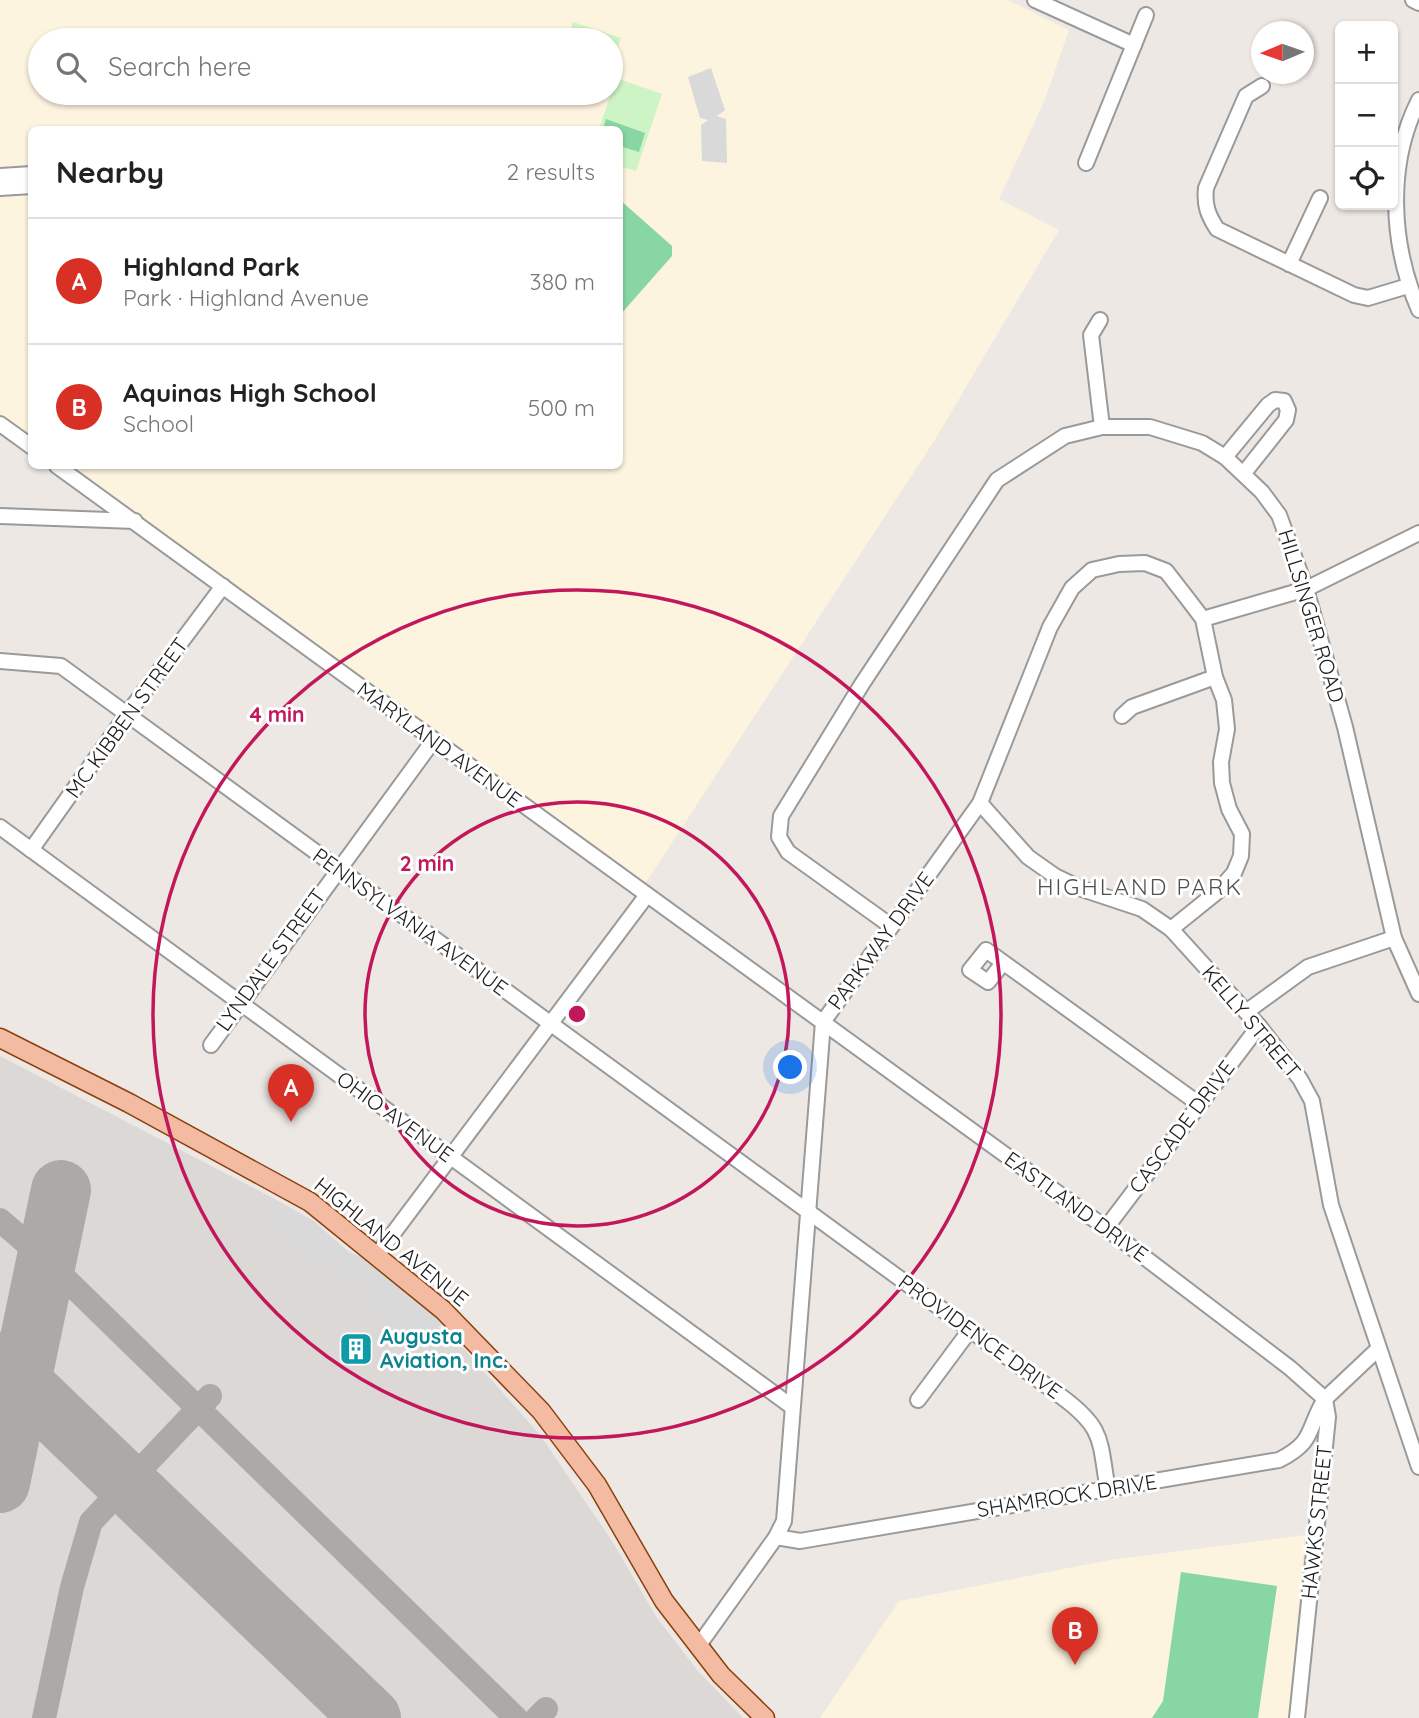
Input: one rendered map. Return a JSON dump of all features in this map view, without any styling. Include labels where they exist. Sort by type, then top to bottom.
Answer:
[{"type":"main road","name":"HIGHLAND AVENUE","points":[[0,1038],[129,1103],[310,1202],[443,1310],[541,1411],[597,1485],[664,1601],[721,1675],[765,1718]]},
{"type":"street","points":[[1035,0],[1134,45]]},
{"type":"street","points":[[1413,0],[1419,3]]},
{"type":"street","points":[[1086,163],[1146,15]]},
{"type":"street","points":[[1262,86],[1246,96],[1206,188],[1205,201],[1209,216],[1217,229],[1368,299],[1408,286]]},
{"type":"street","points":[[1419,100],[1402,153],[1396,192],[1397,240],[1408,286],[1419,310]]},
{"type":"street","points":[[0,176],[28,174]]},
{"type":"street","points":[[0,188],[28,186]]},
{"type":"street","points":[[1289,264],[1320,198]]},
{"type":"street","points":[[1100,320],[1091,335],[1102,427]]},
{"type":"street","points":[[1225,457],[1268,405],[1275,400],[1284,401],[1288,410],[1286,420],[1244,473]]},
{"type":"street","points":[[0,424],[28,444]]},
{"type":"street","name":"HILLSINGER ROAD","points":[[891,926],[788,852],[779,837],[778,826],[788,805],[869,673],[996,480],[1065,436],[1102,427],[1150,428],[1202,443],[1225,457],[1244,473],[1279,515],[1306,589],[1345,727],[1394,938],[1419,994]]},
{"type":"street","name":"MARYLAND AVENUE","points":[[61,469],[823,1022]]},
{"type":"street","points":[[0,516],[136,522]]},
{"type":"street","points":[[1171,929],[1217,892],[1234,873],[1241,856],[1242,834],[1229,809],[1222,783],[1221,762],[1227,729],[1224,700],[1215,677],[1203,619],[1306,589],[1419,533]]},
{"type":"street","name":"PARKWAY DRIVE","points":[[699,1645],[776,1537],[784,1521],[823,1022],[980,803],[1050,627],[1072,588],[1092,570],[1118,564],[1145,563],[1166,571],[1203,619]]},
{"type":"street","name":"MC KIBBEN STREET","points":[[31,850],[128,713],[223,586]]},
{"type":"street","name":"PENNSYLVANIA AVENUE","points":[[0,661],[61,666],[809,1213]]},
{"type":"street","points":[[1122,716],[1132,706],[1215,677]]},
{"type":"street","name":"LYNDALE STREET","points":[[211,1045],[337,868],[433,741]]},
{"type":"street","name":"KELLY STREET","points":[[980,803],[1028,857],[1055,876],[1082,889],[1142,909],[1171,929],[1289,1063],[1312,1101],[1331,1205],[1419,1467]]},
{"type":"street","name":"OHIO AVENUE","points":[[0,827],[791,1406]]},
{"type":"street","points":[[377,1255],[452,1159],[549,1024],[647,895]]},
{"type":"street","points":[[1246,1012],[1308,967],[1394,938]]},
{"type":"street","points":[[1003,963],[1199,1104]]},
{"type":"street","name":"EASTLAND DRIVE","points":[[823,1022],[1106,1228],[1290,1368],[1325,1399]]},
{"type":"street","name":"CASCADE DRIVE","points":[[1106,1228],[1259,1026]]},
{"type":"street","name":"PROVIDENCE DRIVE","points":[[809,1213],[1085,1414],[1097,1429],[1108,1490]]},
{"type":"street","points":[[918,1400],[970,1330]]},
{"type":"street","points":[[1324,1461],[1316,1454],[1300,1450],[1310,1436],[1325,1399],[1378,1349]]},
{"type":"street","name":"HAWKS STREET","points":[[1297,1718],[1328,1417],[1325,1399]]},
{"type":"street","name":"SHAMROCK DRIVE","points":[[776,1537],[800,1541],[1108,1490],[1279,1460],[1300,1450]]},
{"type":"shaded area","points":[[0,0],[1008,0],[1069,30],[1044,102],[999,199],[1059,230],[936,438],[645,884],[71,469],[623,469],[623,126],[28,126],[28,438],[0,417]]},
{"type":"shaded area","points":[[711,68],[725,110],[717,116],[726,119],[727,163],[702,161],[701,125],[708,120],[700,118],[688,77]]},
{"type":"shaded area","points":[[0,1056],[271,1197],[336,1241],[463,1348],[540,1435],[612,1541],[657,1618],[698,1671],[743,1718],[0,1718]]},
{"type":"shaded area","points":[[271,1197],[314,1221],[348,1252],[368,1259],[443,1324],[425,1334],[411,1350],[356,1298],[368,1284],[358,1275],[347,1282],[328,1274],[262,1213]]},
{"type":"shaded area","points":[[1305,1535],[1289,1718],[820,1718],[899,1601],[1110,1560]]},
{"type":"green space","points":[[573,22],[591,28],[571,28]]},
{"type":"green space","points":[[623,80],[662,94],[636,171],[623,167],[623,126],[600,126],[607,105],[623,105]]},
{"type":"green space","points":[[606,119],[645,133],[639,152],[623,147],[623,126],[604,126]]},
{"type":"green space","points":[[623,203],[672,246],[672,256],[623,312]]},
{"type":"green space","points":[[1181,1572],[1277,1586],[1258,1718],[1152,1718],[1163,1701]]},
{"type":"taxiway","points":[[0,1220],[46,1260],[516,1718]]},
{"type":"taxiway","points":[[44,1718],[72,1587],[91,1522],[210,1396]]},
{"type":"taxiway","points":[[537,1718],[546,1709]]},
{"type":"runway","points":[[0,1483],[61,1190]]},
{"type":"runway","points":[[0,1362],[371,1718]]},
{"type":"place","name":"Highland Park","points":[[291,1122]]},
{"type":"place","name":"Augusta Aviation, Inc.","points":[[356,1349]]},
{"type":"place","name":"Aquinas High School","points":[[1075,1665]]},
{"type":"district","name":"HIGHLAND PARK","points":[[1140,887]]}]
